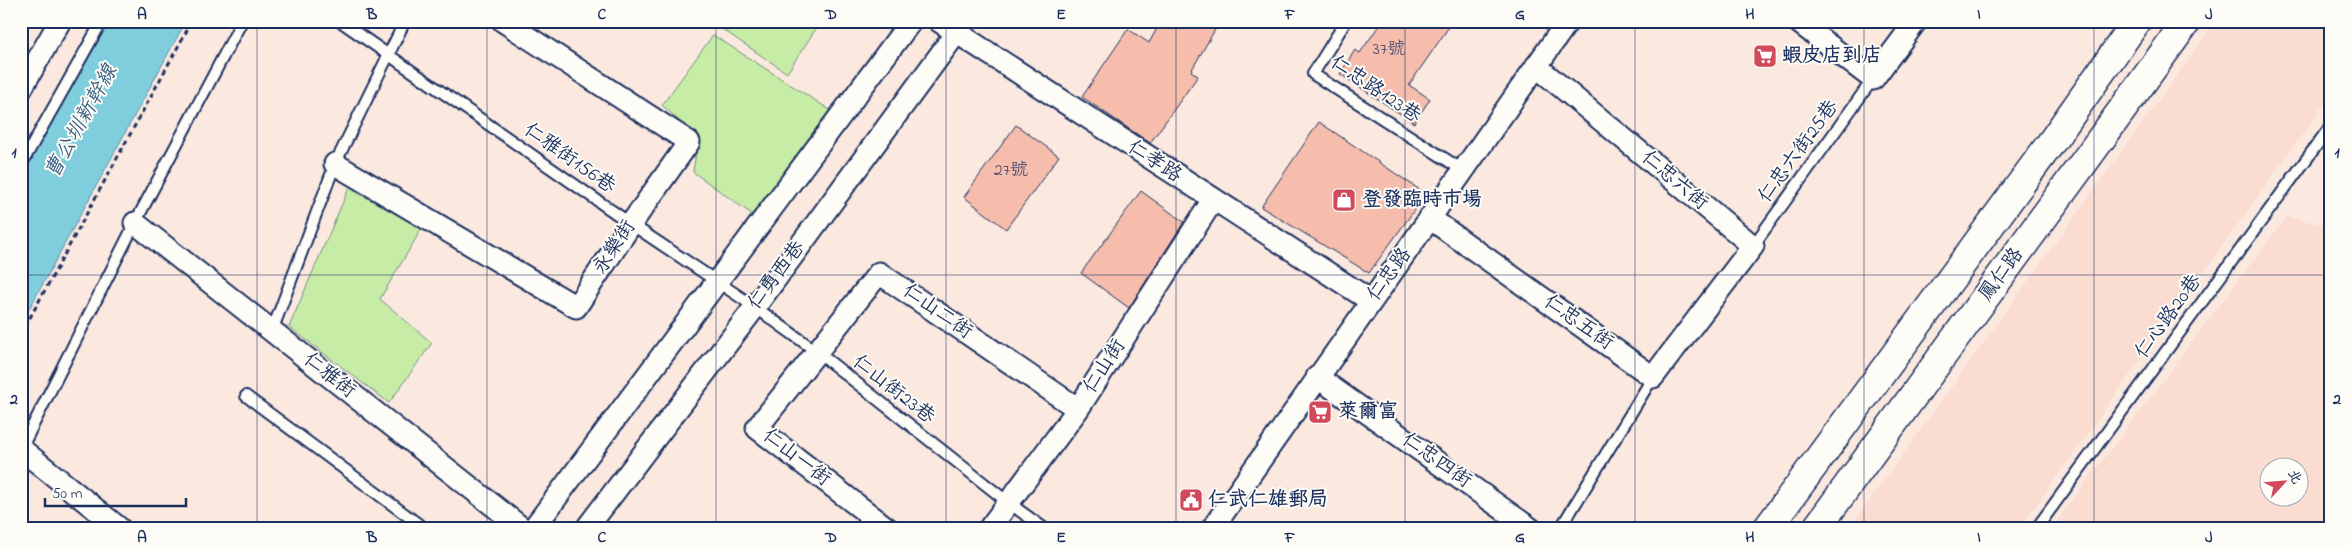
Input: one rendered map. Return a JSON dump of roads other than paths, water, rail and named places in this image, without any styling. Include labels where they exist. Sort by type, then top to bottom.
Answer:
[{"type":"main road","name":"鳳仁路","points":[[1767,529],[2053,140],[2137,21]]},
{"type":"main road","name":"鳳仁路","points":[[1816,529],[2187,21]]},
{"type":"street","points":[[21,89],[60,21]]},
{"type":"street","name":"永樂街","points":[[335,164],[576,307],[631,224],[690,142],[503,21]]},
{"type":"street","points":[[533,529],[911,21]]},
{"type":"street","name":"仁孝路","points":[[939,21],[961,27],[1213,200],[1370,301]]},
{"type":"street","name":"仁忠路","points":[[1212,529],[1568,21]]},
{"type":"street","points":[[1797,21],[1873,79],[1916,21]]},
{"type":"street","name":"仁勇西巷","points":[[586,529],[754,307],[961,27]]},
{"type":"street","name":"仁忠六街","points":[[1536,66],[1753,246]]},
{"type":"street","name":"仁山街","points":[[989,529],[1078,409],[1213,200]]},
{"type":"street","name":"仁忠五街","points":[[1431,219],[1654,377]]},
{"type":"street","name":"仁雅街","points":[[135,223],[523,529]]},
{"type":"street","points":[[1654,377],[1753,246]]},
{"type":"street","name":"仁山二街","points":[[816,351],[879,272],[1078,409]]},
{"type":"street","name":"仁山一街","points":[[816,351],[757,428],[888,529]]},
{"type":"street","name":"仁忠四街","points":[[1317,377],[1531,529]]},
{"type":"street","points":[[21,449],[120,529]]},
{"type":"lane","points":[[21,165],[102,21]]},
{"type":"lane","points":[[21,449],[135,223],[242,21]]},
{"type":"lane","name":"仁雅街156巷","points":[[340,21],[631,224],[754,307]]},
{"type":"lane","points":[[272,332],[335,164],[405,21]]},
{"type":"lane","name":"仁忠路123巷","points":[[1346,21],[1313,74],[1464,170]]},
{"type":"lane","name":"仁忠六街25巷","points":[[1753,246],[1873,79]]},
{"type":"lane","name":"仁心路20巷","points":[[2036,529],[2330,127]]},
{"type":"lane","name":"仁山街23巷","points":[[754,307],[816,351],[1009,503],[1046,529]]},
{"type":"lane","points":[[1560,529],[1654,377]]},
{"type":"lane","points":[[246,396],[425,529]]},
{"type":"water","name":"曹公圳新幹線","points":[[109,21],[186,21],[21,324],[21,175]]},
{"type":"place","name":"蝦皮店到店","points":[[1765,56]]},
{"type":"place","name":"登發臨時市場","points":[[1344,200]]},
{"type":"place","name":"萊爾富","points":[[1320,412]]},
{"type":"place","name":"仁武仁雄郵局","points":[[1191,500]]}]
